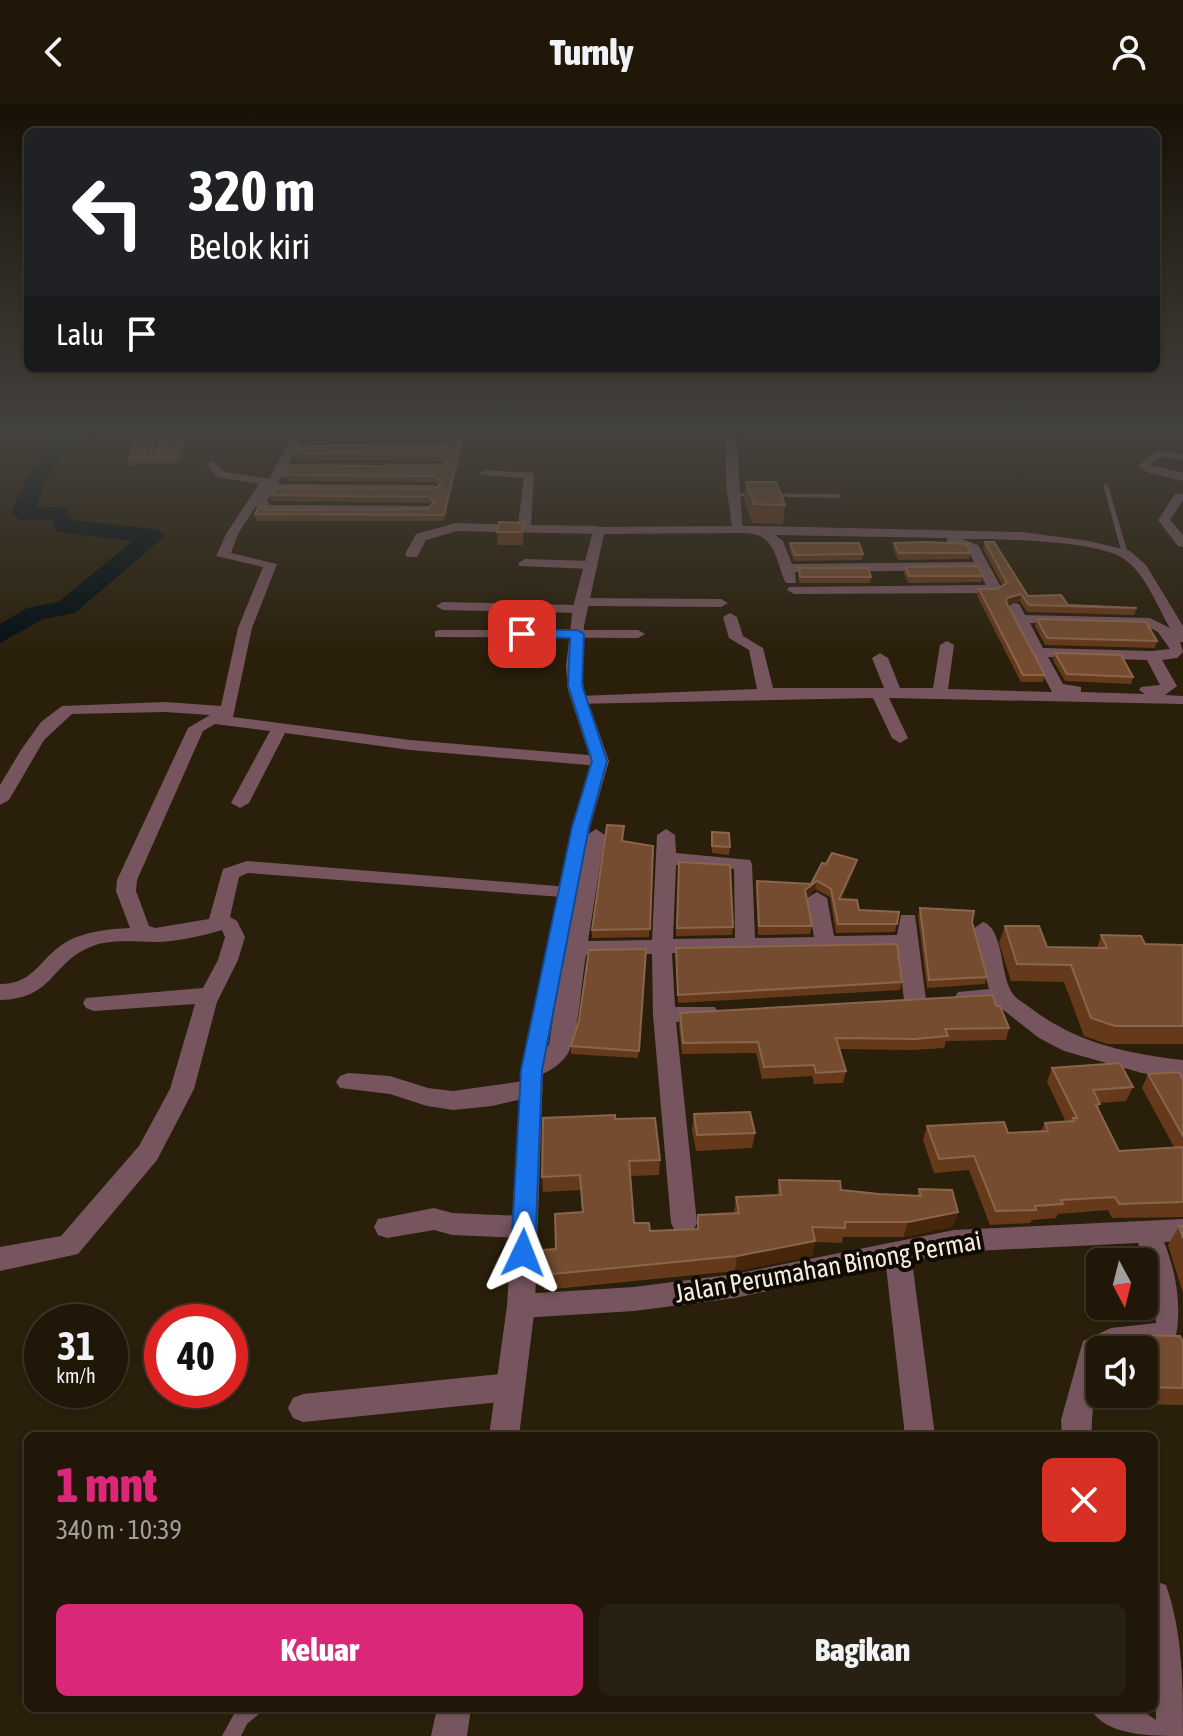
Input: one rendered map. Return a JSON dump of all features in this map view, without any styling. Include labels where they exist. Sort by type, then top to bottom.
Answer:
[{"type":"street","points":[[226,715],[236,682],[243,635],[270,564],[223,556],[232,534],[250,506]]},
{"type":"street","points":[[262,506],[268,509],[424,515],[427,506]]},
{"type":"street","points":[[524,527],[526,506]]},
{"type":"street","points":[[736,506],[739,530]]},
{"type":"street","points":[[1171,506],[1164,520],[1183,543]]},
{"type":"street","points":[[1166,516],[1183,520]]},
{"type":"street","points":[[412,554],[421,537],[456,527],[1022,536],[1089,545],[1125,554],[1141,568],[1183,638]]},
{"type":"street","points":[[504,1432],[521,1306],[531,1079],[581,827],[600,761],[594,751],[586,712],[579,701],[574,664],[582,605],[598,530]]},
{"type":"street","points":[[758,530],[777,541],[963,541],[972,545],[993,590],[796,596],[777,541]]},
{"type":"street","points":[[525,563],[591,565]]},
{"type":"street","points":[[787,568],[982,566]]},
{"type":"street","points":[[443,606],[582,605],[725,610],[736,638],[756,648],[766,693]]},
{"type":"street","points":[[1038,652],[1172,655],[1178,649],[1163,629],[1150,622],[1018,613],[1038,652],[1059,689],[1179,697]]},
{"type":"street","points":[[440,634],[638,634]]},
{"type":"street","points":[[940,693],[947,645]]},
{"type":"street","points":[[1152,656],[1179,697]]},
{"type":"street","points":[[880,658],[886,693],[900,738]]},
{"type":"street","points":[[579,701],[766,693],[1179,697]]},
{"type":"street","points":[[0,800],[36,742],[57,715],[68,709],[165,707],[226,715],[279,729],[497,754],[600,761]]},
{"type":"street","points":[[146,934],[126,891],[127,880],[196,728],[201,722],[226,715]]},
{"type":"street","points":[[240,803],[279,729]]},
{"type":"street","points":[[348,1082],[390,1085],[427,1097],[453,1101],[493,1098],[531,1079],[559,1049],[574,948],[596,835]]},
{"type":"street","points":[[666,835],[662,948],[664,1015],[684,1223]]},
{"type":"street","points":[[667,858],[743,864],[745,944]]},
{"type":"street","points":[[0,992],[24,992],[34,986],[67,951],[100,936],[207,929],[220,920],[230,873],[247,867],[569,893]]},
{"type":"street","points":[[817,898],[825,944]]},
{"type":"street","points":[[0,1259],[69,1246],[148,1153],[182,1089],[206,1002],[228,960],[235,937],[230,926],[220,920]]},
{"type":"street","points":[[908,920],[907,942],[922,1000],[1002,997]]},
{"type":"street","points":[[983,929],[1002,997],[1047,1032],[1072,1045],[1142,1064],[1183,1069]]},
{"type":"street","points":[[574,948],[907,942]]},
{"type":"street","points":[[94,1003],[211,995]]},
{"type":"street","points":[[664,1015],[725,1012]]},
{"type":"street","points":[[387,1227],[434,1219],[452,1224],[524,1227]]},
{"type":"street","name":"Jalan Perumahan Binong Permai","points":[[521,1306],[634,1299],[735,1286],[954,1241],[1183,1230]]},
{"type":"street","points":[[1077,1432],[1076,1420],[1093,1350],[1111,1341],[1164,1335],[1171,1331],[1178,1317],[1178,1303],[1146,1231]]},
{"type":"street","points":[[898,1253],[920,1432]]},
{"type":"street","points":[[303,1408],[510,1387]]},
{"type":"street","points":[[1158,1607],[1174,1648],[1176,1736]]},
{"type":"street","points":[[449,1736],[453,1712]]},
{"type":"street","points":[[1113,1712],[1150,1736]]},
{"type":"lane","points":[[1111,506],[1125,554]]},
{"type":"lane","points":[[231,1736],[248,1712]]},
{"type":"building","points":[[259,506],[267,510],[427,509],[446,506],[444,515],[255,514]]},
{"type":"building","points":[[499,522],[524,523],[522,532],[497,532]]},
{"type":"building","points":[[985,542],[994,542],[1028,596],[1061,595],[1068,605],[1137,608],[1029,605],[1021,594],[1007,598],[1006,602],[1045,675],[1023,675],[979,589],[997,589],[1007,583]]},
{"type":"building","points":[[790,543],[859,543],[863,554],[795,555]]},
{"type":"building","points":[[894,543],[966,544],[971,553],[899,553]]},
{"type":"building","points":[[978,566],[983,576],[909,576],[905,567]]},
{"type":"building","points":[[799,568],[868,568],[871,577],[800,577]]},
{"type":"building","points":[[1037,619],[1146,622],[1157,641],[1047,638]]},
{"type":"building","points":[[1055,653],[1121,655],[1133,677],[1067,674]]},
{"type":"building","points":[[607,825],[624,826],[622,841],[653,846],[650,929],[592,930]]},
{"type":"building","points":[[712,832],[729,833],[730,847],[712,846]]},
{"type":"building","points":[[832,853],[857,860],[839,899],[857,900],[859,910],[899,912],[897,924],[838,924],[831,889],[817,881],[805,890],[812,926],[759,926],[757,881],[811,884],[822,863],[826,864]]},
{"type":"building","points":[[679,862],[730,865],[733,927],[677,928]]},
{"type":"building","points":[[920,908],[974,911],[972,922],[987,977],[929,980]]},
{"type":"building","points":[[1005,926],[1039,926],[1047,947],[1107,948],[1101,935],[1141,936],[1145,944],[1183,945],[1183,1026],[1115,1026],[1091,1018],[1071,965],[1017,964]]},
{"type":"building","points":[[897,944],[902,982],[678,995],[676,948]]},
{"type":"building","points":[[646,949],[639,1051],[571,1046],[579,1020],[589,950]]},
{"type":"building","points":[[993,995],[1009,1028],[945,1029],[948,1036],[915,1039],[836,1038],[846,1071],[816,1073],[814,1065],[764,1067],[758,1042],[683,1043],[680,1013]]},
{"type":"building","points":[[1120,1063],[1133,1087],[1093,1090],[1100,1104],[1096,1105],[1119,1151],[1183,1147],[1183,1202],[1119,1204],[1115,1197],[1061,1200],[1063,1204],[1035,1206],[1036,1210],[996,1211],[974,1156],[939,1159],[927,1126],[1004,1122],[1008,1133],[1048,1131],[1045,1123],[1074,1121],[1073,1118],[1077,1118],[1052,1068]]},
{"type":"building","points":[[1179,1072],[1183,1080],[1183,1136],[1148,1074]]},
{"type":"building","points":[[750,1112],[755,1133],[697,1135],[694,1114]]},
{"type":"building","points":[[615,1115],[615,1119],[655,1118],[660,1160],[629,1161],[634,1223],[649,1223],[650,1231],[698,1229],[698,1215],[739,1213],[736,1197],[781,1195],[779,1180],[840,1181],[841,1190],[879,1194],[921,1196],[919,1189],[952,1190],[958,1212],[908,1222],[845,1222],[845,1228],[812,1227],[815,1241],[737,1256],[543,1275],[543,1250],[556,1249],[555,1214],[583,1212],[580,1175],[542,1177],[543,1118]]},
{"type":"building","points":[[1113,1335],[1180,1336],[1183,1342],[1183,1388],[1158,1387],[1158,1336]]},
{"type":"waterway","points":[[0,635],[36,613],[66,608],[153,536],[64,526],[60,513],[22,514],[25,506]]},
{"type":"route","points":[[522,634],[577,634],[575,685],[591,726],[594,751],[600,761],[581,827],[532,1070],[523,1253]]}]
